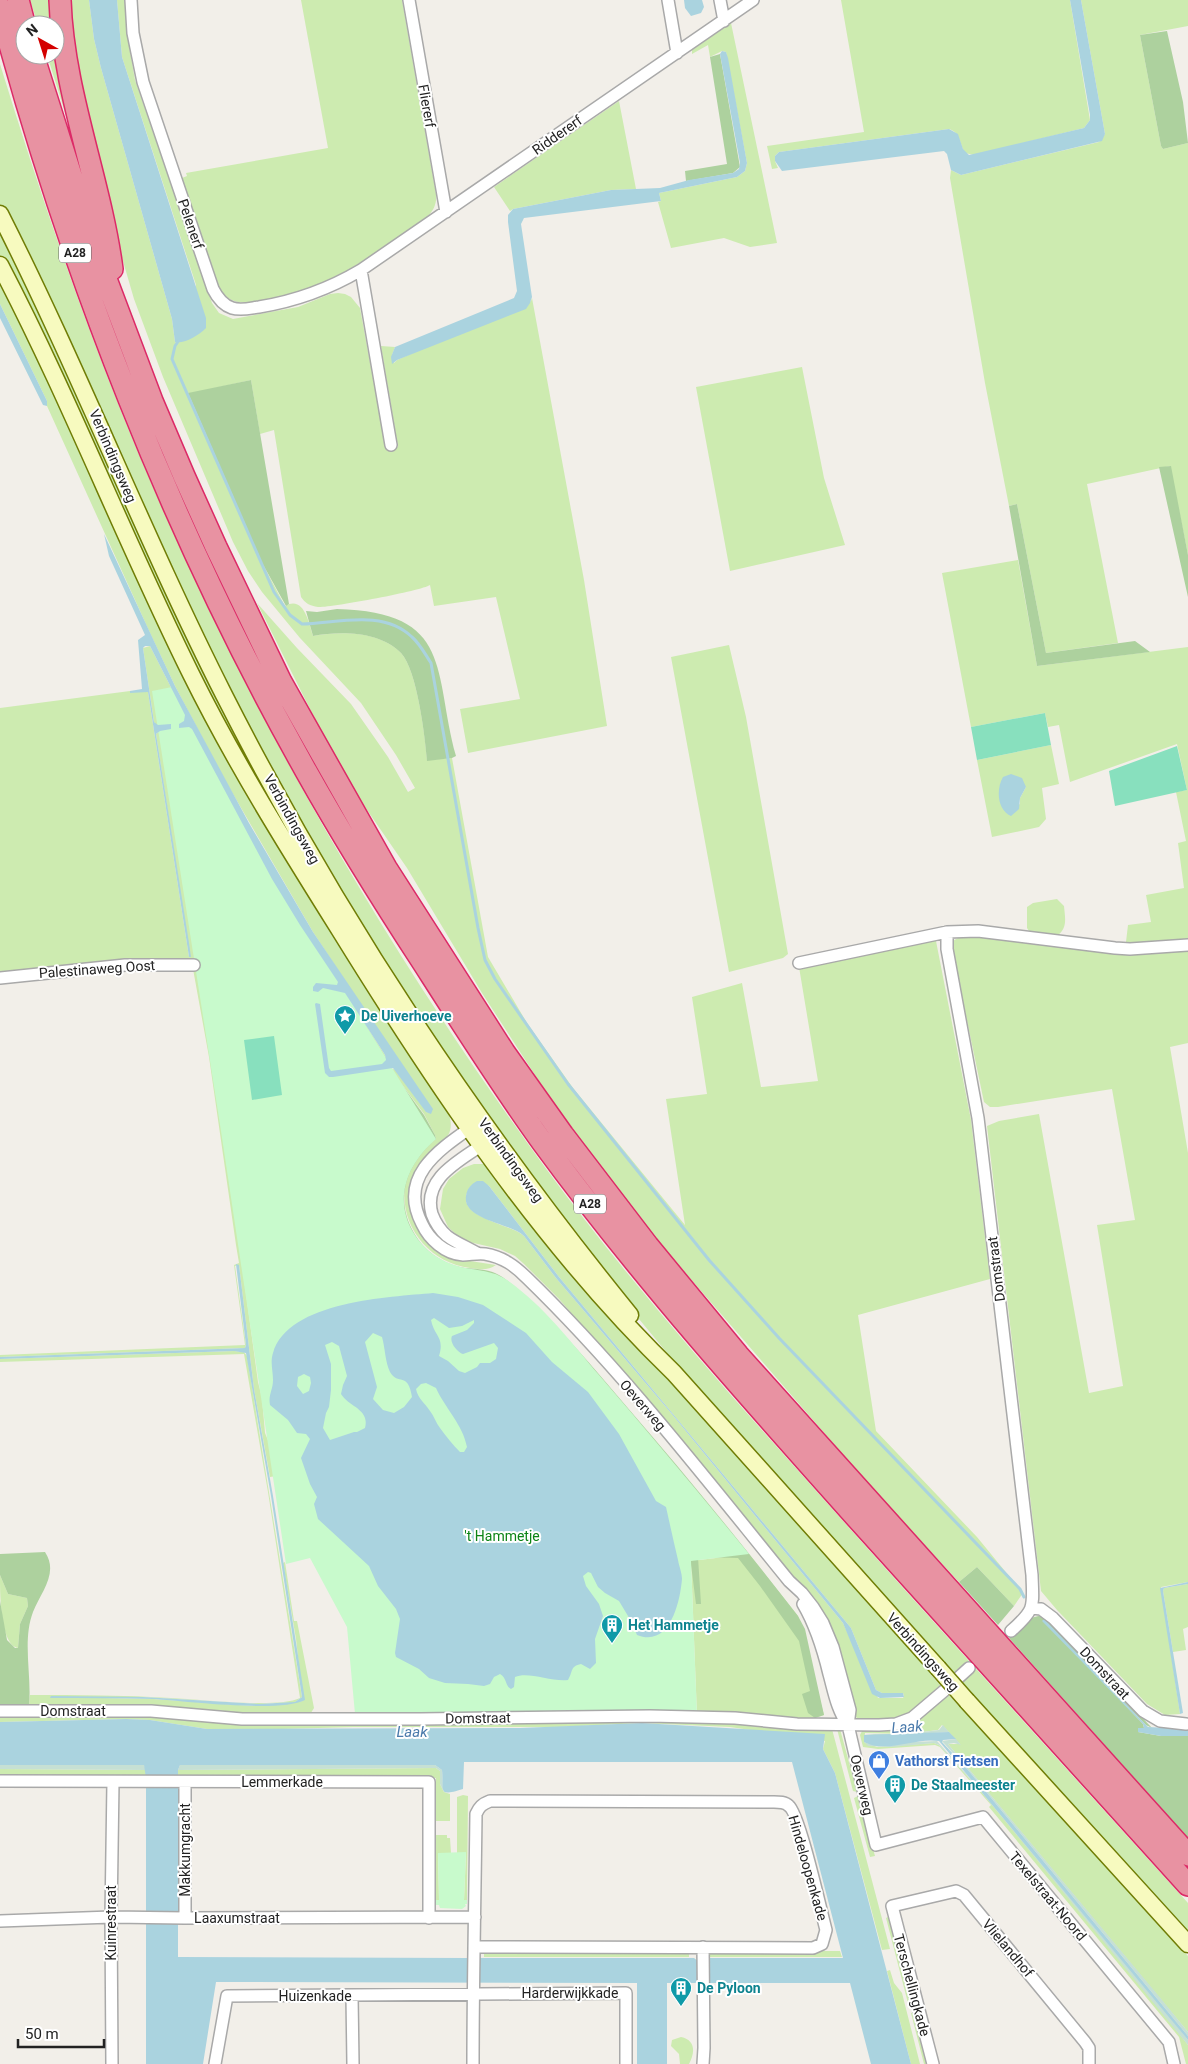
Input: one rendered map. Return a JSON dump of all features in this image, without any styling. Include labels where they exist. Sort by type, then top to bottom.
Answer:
[{"type":"highway","points":[[18,0],[22,15]]},
{"type":"highway","name":"A28","points":[[60,0],[65,54],[82,137],[108,242],[118,312]]},
{"type":"highway","name":"A28","points":[[0,8],[46,169],[113,356],[162,477],[220,604],[275,712],[305,769],[372,884],[486,1062],[545,1145],[632,1258],[729,1374],[1188,1885]]},
{"type":"highway","name":"A28","points":[[36,65],[72,180],[118,312],[152,401],[216,547],[281,682],[386,868],[504,1052],[563,1135],[636,1230],[738,1356],[1188,1855]]},
{"type":"main road","name":"Verbindingsweg","points":[[0,214],[67,350],[168,581],[239,723],[307,846],[478,1128],[482,1144],[576,1268],[638,1338],[674,1372]]},
{"type":"main road","name":"Verbindingsweg","points":[[0,265],[53,371],[156,602],[230,749],[270,819],[407,1036],[478,1128],[674,1372],[1188,1944]]},
{"type":"main road","name":"Verbindingsweg","points":[[1174,1929],[1188,1948]]},
{"type":"street","name":"Pelenerf","points":[[131,0],[133,33],[143,82],[214,289],[221,301],[232,308],[238,309],[288,302],[323,290],[362,270]]},
{"type":"street","name":"Fliererf","points":[[409,0],[446,212]]},
{"type":"street","points":[[668,0],[677,52]]},
{"type":"street","points":[[720,0],[724,21]]},
{"type":"street","name":"Riddererf","points":[[362,270],[753,0]]},
{"type":"street","points":[[362,270],[391,445]]},
{"type":"street","points":[[799,963],[947,932],[978,931],[1115,948],[1188,945]]},
{"type":"street","name":"Domstraat","points":[[947,932],[947,949],[979,1121],[1030,1556],[1032,1608],[1040,1610],[1053,1618],[1143,1711],[1160,1721],[1186,1724]]},
{"type":"street","name":"Palestinaweg Oost","points":[[0,978],[125,964],[194,966]]},
{"type":"street","name":"Oeverweg","points":[[477,1253],[463,1255],[450,1252],[434,1240],[422,1224],[415,1197],[418,1179],[430,1159],[478,1128]]},
{"type":"street","name":"Oeverweg","points":[[482,1144],[440,1177],[432,1190],[430,1204],[433,1218],[440,1229],[455,1241],[477,1253],[498,1257],[509,1262],[554,1304],[646,1408],[789,1581],[809,1601],[828,1635],[850,1710],[848,1725],[876,1845]]},
{"type":"street","points":[[1011,1632],[1032,1608]]},
{"type":"street","points":[[958,1678],[969,1668]]},
{"type":"street","name":"Domstraat","points":[[0,1711],[151,1712],[242,1719],[650,1716],[886,1725],[903,1722],[919,1713],[945,1690]]},
{"type":"street","name":"Lemmerkade","points":[[0,1782],[428,1782],[428,1918]]},
{"type":"street","name":"Kuinrestraat","points":[[112,2064],[111,1917],[113,1782]]},
{"type":"street","name":"Makkumgracht","points":[[182,1918],[185,1782]]},
{"type":"street","name":"Hindeloopenkade","points":[[473,2064],[473,1961],[476,1814],[480,1806],[490,1801],[774,1802],[788,1805],[793,1811],[799,1829],[826,1930],[822,1944],[813,1948],[474,1947]]},
{"type":"street","name":"Texelstraat-Noord","points":[[876,1845],[983,1817],[1169,2042],[1174,2064]]},
{"type":"street","name":"Vlielandhof","points":[[892,1906],[950,1891],[960,1892],[1088,2045],[1088,2064]]},
{"type":"street","name":"Terschellingkade","points":[[892,1906],[932,2064]]},
{"type":"street","name":"Laaxumstraat","points":[[0,1921],[111,1917],[475,1917]]},
{"type":"street","points":[[703,1947],[703,2064]]},
{"type":"street","name":"Huizenkade","points":[[215,2064],[227,1996],[352,1996],[473,1993]]},
{"type":"street","name":"Harderwijkkade","points":[[473,1993],[626,1993],[626,2064]]},
{"type":"street","points":[[352,1996],[353,2064]]},
{"type":"green space","points":[[30,0],[56,0],[58,15],[35,15]]},
{"type":"green space","points":[[69,0],[89,0],[94,39],[101,68],[172,319],[175,342],[178,343],[196,285],[122,57],[117,0],[125,0],[127,34],[135,80],[212,303],[219,313],[233,319],[298,307],[330,294],[345,294],[351,297],[360,308],[386,449],[398,447],[381,346],[395,347],[392,355],[394,363],[531,301],[532,298],[584,580],[607,726],[468,753],[460,709],[520,699],[496,597],[434,606],[430,585],[394,595],[339,605],[318,607],[308,604],[301,597],[274,430],[260,434],[251,380],[188,394],[261,561],[285,606],[297,604],[301,607],[305,612],[313,636],[336,633],[360,634],[382,640],[401,653],[407,661],[416,688],[427,760],[452,758],[488,957],[527,1023],[573,1088],[685,1225],[666,1099],[707,1094],[692,997],[742,983],[761,1087],[818,1081],[799,967],[930,940],[936,941],[971,1120],[990,1279],[858,1315],[876,1431],[977,1537],[1023,1593],[1014,1606],[977,1567],[959,1582],[872,1488],[669,1254],[615,1187],[546,1092],[482,993],[407,868],[354,791],[324,737],[257,603],[351,704],[388,757],[408,792],[415,788],[396,755],[361,703],[300,638],[262,592],[248,571],[233,542],[163,377],[134,299],[116,237],[75,66]]},
{"type":"green space","points":[[301,0],[402,0],[436,194],[435,203],[428,216],[371,256],[332,278],[290,295],[259,301],[233,301],[219,287],[182,178],[187,176],[186,173],[328,148]]},
{"type":"green space","points":[[841,0],[1070,0],[1090,120],[1084,128],[974,155],[965,153],[956,133],[949,129],[779,152],[775,156],[778,168],[772,169],[767,146],[864,132]]},
{"type":"green space","points":[[1081,0],[1188,0],[1188,26],[1140,35],[1161,146],[1163,149],[1188,143],[1188,555],[1170,466],[1087,484],[1118,643],[1046,653],[1017,504],[1009,506],[985,383],[950,178],[951,170],[961,175],[1099,142],[1105,134]]},
{"type":"green space","points":[[731,23],[777,243],[750,247],[724,238],[671,248],[658,202],[661,201],[659,193],[737,177],[745,171],[747,163],[726,52],[722,51],[710,57],[708,45],[692,54],[692,50]]},
{"type":"green space","points":[[1167,31],[1183,102],[1188,143],[1163,149],[1140,35]]},
{"type":"green space","points":[[720,54],[740,167],[733,173],[686,181],[685,171],[727,164],[710,57]]},
{"type":"green space","points":[[65,55],[85,176],[50,65],[65,65]]},
{"type":"green space","points":[[0,64],[72,282],[121,411],[163,511],[209,609],[309,801],[421,987],[481,1077],[544,1166],[619,1263],[778,1449],[1188,1903],[1188,1934],[962,1683],[973,1672],[965,1663],[953,1674],[721,1418],[581,1249],[453,1074],[269,773],[0,207]]},
{"type":"green space","points":[[619,101],[636,189],[611,190],[510,211],[494,187]]},
{"type":"green space","points":[[0,222],[101,437],[353,933],[243,766],[0,258]]},
{"type":"green space","points":[[0,272],[155,609],[367,981],[394,1033],[449,1114],[451,1123],[448,1135],[431,1151],[425,1161],[413,1214],[457,1259],[496,1265],[493,1267],[480,1269],[452,1264],[436,1255],[423,1244],[413,1230],[404,1196],[407,1179],[416,1158],[436,1139],[424,1114],[391,1070],[201,961],[192,963],[192,959],[0,975],[0,708],[130,691],[148,692],[190,957],[156,734],[160,731],[154,722],[143,648],[150,646],[185,715],[345,993],[385,1055],[390,1068],[396,1070],[428,1114],[377,1029],[313,932],[222,775],[175,686],[47,406],[47,401],[0,304]]},
{"type":"green space","points":[[802,367],[824,478],[845,545],[730,571],[696,387]]},
{"type":"green space","points":[[251,380],[289,604],[286,606],[261,561],[188,393]]},
{"type":"green space","points":[[1171,466],[1188,555],[1188,597],[1159,467]]},
{"type":"green space","points":[[1017,504],[1046,653],[1135,641],[1150,652],[1037,666],[1009,506]]},
{"type":"green space","points":[[1018,560],[1037,666],[1188,647],[1188,939],[1127,944],[1126,942],[1128,925],[1151,922],[1146,895],[1184,888],[1178,843],[1186,841],[1176,792],[1187,790],[1177,744],[1070,782],[1059,725],[1048,727],[1045,713],[971,727],[942,573]]},
{"type":"green space","points":[[337,609],[375,613],[402,621],[420,634],[432,652],[439,673],[456,756],[427,761],[416,688],[407,661],[401,653],[382,640],[359,634],[335,633],[313,636],[306,611],[317,612]]},
{"type":"green space","points":[[729,645],[746,717],[788,954],[783,958],[729,972],[671,657]]},
{"type":"green space","name":"'t Hammetje","points":[[172,687],[308,932],[436,1139],[418,1159],[406,1182],[404,1206],[413,1232],[427,1250],[446,1262],[490,1273],[507,1280],[545,1312],[749,1554],[691,1561],[697,1716],[355,1714],[347,1627],[310,1558],[286,1564],[152,691]]},
{"type":"green space","points":[[1045,713],[1051,745],[977,760],[971,727]]},
{"type":"green space","points":[[1051,745],[1059,784],[1042,788],[1046,819],[1039,827],[992,837],[977,760]],"holes":[[[1003,777],[1026,787],[1020,798],[1020,805]]]},
{"type":"green space","points":[[1177,746],[1187,790],[1115,806],[1109,771]]},
{"type":"green space","points":[[1057,899],[1064,906],[1065,922],[1063,930],[1057,936],[1029,931],[1027,928],[1027,907],[1033,903]]},
{"type":"green space","points":[[958,938],[1003,938],[1103,953],[1188,949],[1188,1043],[1170,1047],[1188,1153],[1188,1582],[1161,1587],[1180,1714],[1165,1715],[1147,1704],[1041,1591],[987,1126],[999,1121],[1039,1114],[1089,1393],[1123,1386],[1097,1225],[1135,1220],[1112,1089],[998,1107],[990,1107],[984,1102],[952,949],[951,942]]},
{"type":"green space","points":[[193,969],[202,969],[258,1382],[262,1398],[265,1433],[282,1475],[270,1477],[254,1389],[239,1265],[235,1266],[246,1345],[245,1348],[0,1357],[0,1355],[245,1345],[234,1265],[239,1263],[209,1057]]},
{"type":"green space","points":[[312,1003],[391,1070],[424,1115],[435,1135],[436,1139],[426,1148],[411,1170],[404,1194],[408,1220],[418,1240],[435,1256],[450,1264],[492,1272],[511,1283],[562,1333],[649,1433],[714,1510],[798,1616],[805,1629],[824,1715],[815,1718],[808,1713],[802,1694],[810,1691],[799,1641],[738,1558],[698,1557],[701,1604],[696,1604],[689,1549],[424,1264]]},
{"type":"green space","points":[[274,1036],[282,1095],[252,1100],[244,1040]]},
{"type":"green space","points":[[474,1164],[485,1164],[933,1672],[931,1675],[942,1687],[909,1715],[885,1721],[858,1719],[854,1715],[808,1595],[657,1412],[559,1299],[515,1256],[500,1249],[469,1242],[460,1238],[448,1227],[440,1209],[443,1189],[449,1179],[463,1168]],"holes":[[[480,1181],[489,1186],[559,1277],[851,1628],[876,1690],[882,1693],[903,1693],[903,1698],[878,1698],[843,1623],[671,1413],[556,1278],[524,1236],[480,1216],[467,1205],[468,1189]]]},
{"type":"green space","points":[[244,1352],[247,1356],[302,1697],[295,1702],[303,1701],[296,1639],[283,1563],[285,1562],[294,1621],[297,1621],[314,1708],[309,1716],[32,1707],[29,1705],[30,1695],[136,1696],[256,1703],[274,1703],[300,1698],[268,1492],[244,1354],[0,1362],[0,1359]],"holes":[[[50,1697],[143,1697],[259,1704],[291,1702],[253,1706],[153,1699]]]},
{"type":"green space","points":[[45,1552],[49,1560],[49,1575],[33,1612],[28,1635],[29,1705],[0,1704],[0,1601],[7,1640],[15,1648],[18,1648],[20,1624],[28,1606],[27,1598],[8,1594],[0,1575],[0,1554]]},
{"type":"green space","points":[[749,1554],[798,1616],[824,1715],[797,1724],[697,1716],[691,1561]]},
{"type":"green space","points":[[977,1567],[1014,1606],[998,1625],[959,1582]]},
{"type":"green space","points":[[0,1575],[8,1594],[27,1598],[28,1606],[20,1624],[18,1648],[12,1645],[4,1628]]},
{"type":"green space","points":[[1188,1584],[1188,1627],[1183,1629],[1186,1650],[1173,1652],[1163,1591],[1164,1588]]},
{"type":"green space","points":[[1042,1615],[1047,1617],[1152,1728],[1146,1725],[1043,1619],[1143,1724],[1144,1728],[1138,1728],[1138,1732],[1161,1736],[1188,1736],[1188,1838],[1009,1638],[1031,1618]]},
{"type":"green space","points":[[948,1694],[959,1706],[962,1705],[1188,1956],[1188,2032],[948,1744],[960,1744],[942,1725],[938,1730],[906,1734],[865,1733],[864,1742],[877,1747],[934,1743],[939,1745],[979,1789],[1158,2006],[1188,2045],[1188,2064],[1186,2064],[1179,2037],[989,1807],[991,1805],[940,1747],[935,1745],[878,1749],[863,1747],[860,1735],[862,1731],[879,1729]]},
{"type":"green space","points":[[0,1715],[707,1721],[832,1729],[890,1949],[882,1950],[835,1773],[823,1749],[825,1741],[730,1727],[642,1723],[559,1727],[207,1729],[150,1720],[126,1719],[0,1722]]},
{"type":"green space","points":[[943,1725],[949,1732],[886,1736],[864,1734],[906,1734],[939,1730]]},
{"type":"green space","points":[[837,1729],[840,1729],[857,1792],[853,1791]]},
{"type":"green space","points":[[956,1739],[961,1745],[948,1744],[1162,2000],[1188,2032],[1188,2036],[942,1741]]},
{"type":"green space","points":[[937,1741],[991,1802],[1165,2011],[1188,2040],[1188,2045],[979,1789],[939,1745],[934,1743],[892,1747],[868,1746],[864,1742],[868,1744]]},
{"type":"green space","points":[[0,1765],[144,1765],[146,1770],[0,1769]]},
{"type":"green space","points":[[180,1765],[435,1765],[442,1770],[443,1790],[440,1784],[440,1771],[436,1768],[178,1770]]},
{"type":"green space","points":[[436,1768],[440,1771],[440,1784],[444,1792],[450,1794],[450,1821],[436,1821],[436,1778],[178,1778],[178,1770]]},
{"type":"green space","points":[[0,1769],[146,1770],[146,1778],[0,1778]]},
{"type":"green space","points":[[468,1796],[467,1900],[464,1900],[466,1853],[457,1853],[457,1797]]},
{"type":"green space","points":[[858,1796],[875,1856],[870,1857],[854,1798]]},
{"type":"green space","points":[[436,1835],[447,1835],[447,1838],[450,1838],[451,1853],[438,1853],[439,1900],[436,1900]]},
{"type":"green space","points":[[466,1852],[464,1900],[467,1900],[467,1904],[462,1909],[440,1908],[439,1905],[436,1905],[436,1900],[439,1900],[438,1853]]},
{"type":"green space","points":[[890,1916],[913,2007],[911,2008],[909,2007],[886,1918]]},
{"type":"green space","points":[[484,1951],[689,1952],[689,1957],[484,1957]]},
{"type":"green space","points":[[709,1951],[840,1951],[842,1957],[709,1957]]},
{"type":"green space","points":[[890,1970],[894,1983],[902,1993],[920,2064],[911,2064],[887,1971]]},
{"type":"green space","points":[[915,2012],[928,2064],[924,2064],[911,2013]]},
{"type":"green space","points":[[681,2037],[692,2044],[693,2051],[689,2064],[680,2064],[679,2054],[671,2046],[672,2040]]},
{"type":"water","points":[[89,0],[117,0],[122,57],[206,318],[206,328],[196,336],[183,342],[175,342],[172,319],[101,68],[94,39]]},
{"type":"water","points":[[684,0],[702,0],[704,7],[701,13],[691,16],[685,8]]},
{"type":"water","points":[[1070,0],[1081,0],[1105,134],[1102,141],[961,175],[951,170],[947,154],[944,151],[782,171],[775,161],[775,156],[779,152],[949,129],[958,134],[963,149],[969,155],[1084,128],[1090,120],[1090,115]]},
{"type":"water","points":[[722,51],[726,52],[728,58],[747,163],[745,171],[737,177],[659,193],[661,201],[524,218],[521,224],[532,297],[526,309],[397,360],[392,364],[391,357],[395,347],[514,298],[517,291],[508,222],[508,215],[513,209],[611,190],[660,188],[689,180],[733,173],[739,169],[740,163],[720,54]]},
{"type":"water","points":[[0,304],[47,401],[47,406],[43,405],[0,318]]},
{"type":"water","points":[[104,534],[175,686],[249,823],[313,932],[433,1109],[431,1114],[426,1112],[393,1068],[333,1077],[329,1077],[325,1073],[316,1003],[320,1004],[331,1071],[382,1064],[386,1060],[385,1055],[345,993],[323,988],[318,992],[313,991],[316,983],[337,985],[338,982],[272,879],[192,729],[189,727],[179,728],[179,724],[184,721],[185,715],[150,646],[145,646],[143,648],[154,722],[158,725],[171,724],[171,729],[160,731],[156,734],[189,943],[191,957],[189,957],[148,692],[130,693],[130,691],[142,689],[138,640],[145,635],[109,556]]},
{"type":"water","points":[[1011,774],[1022,778],[1026,787],[1020,798],[1019,809],[1011,816],[1006,813],[1000,804],[999,787],[1003,777]]},
{"type":"water","points":[[477,1181],[483,1181],[489,1186],[559,1277],[851,1628],[876,1690],[882,1693],[903,1693],[904,1697],[880,1698],[872,1694],[843,1623],[671,1413],[556,1278],[524,1236],[472,1211],[467,1204],[466,1196],[469,1187]]},
{"type":"water","points":[[236,1264],[239,1265],[254,1389],[305,1700],[293,1704],[255,1706],[153,1699],[50,1698],[51,1696],[143,1697],[259,1704],[295,1702],[302,1697],[271,1496],[246,1353],[234,1351],[0,1359],[0,1357],[245,1348]]},
{"type":"water","points":[[433,1293],[458,1297],[483,1305],[526,1333],[552,1362],[588,1392],[619,1434],[656,1501],[666,1507],[682,1574],[679,1599],[671,1620],[658,1635],[648,1637],[637,1635],[619,1601],[598,1587],[591,1573],[588,1572],[583,1576],[586,1586],[599,1604],[603,1616],[595,1639],[596,1663],[590,1669],[581,1664],[575,1666],[568,1680],[520,1675],[515,1677],[514,1687],[511,1689],[500,1674],[494,1677],[490,1684],[484,1686],[445,1683],[429,1678],[419,1669],[396,1657],[400,1619],[396,1609],[378,1586],[369,1566],[318,1519],[314,1504],[317,1497],[310,1484],[301,1458],[310,1439],[306,1434],[297,1433],[288,1420],[270,1405],[273,1384],[273,1353],[282,1336],[298,1322],[319,1312],[342,1305],[367,1300]],"holes":[[[434,1318],[449,1328],[462,1326],[474,1320],[474,1323],[467,1330],[452,1336],[453,1344],[463,1354],[494,1343],[498,1348],[496,1359],[490,1363],[480,1363],[477,1367],[465,1373],[459,1371],[439,1356],[441,1350],[440,1340],[431,1320]],[[373,1333],[382,1337],[390,1372],[393,1376],[408,1384],[412,1397],[404,1407],[394,1413],[383,1410],[373,1399],[377,1387],[365,1342]],[[332,1342],[339,1346],[347,1376],[341,1394],[362,1412],[366,1422],[365,1428],[330,1440],[323,1428],[329,1407],[331,1364],[325,1345]],[[304,1374],[310,1377],[309,1391],[303,1394],[297,1386],[298,1377]],[[426,1383],[436,1388],[462,1431],[467,1447],[464,1452],[460,1452],[442,1431],[416,1389],[421,1384]]]},
{"type":"water","points":[[1188,1582],[1188,1584],[1164,1588],[1163,1591],[1183,1713],[1180,1714],[1160,1588]]},
{"type":"water","points":[[1044,1619],[1148,1727],[1188,1729],[1188,1736],[1161,1736],[1138,1732],[1138,1728],[1144,1728],[1143,1724],[1042,1621]]},
{"type":"water","name":"Laak","points":[[126,1719],[150,1720],[207,1729],[520,1728],[642,1723],[825,1734],[823,1749],[835,1773],[911,2064],[871,2064],[850,1983],[667,1983],[667,2064],[637,2064],[637,1983],[216,1982],[203,2064],[146,2064],[146,1778],[144,1765],[0,1765],[0,1722]],"holes":[[[464,1762],[792,1762],[843,1958],[708,1958],[699,1962],[694,1958],[478,1958],[468,1963],[468,1958],[178,1957],[178,1770],[180,1765],[435,1765],[442,1770],[444,1791],[449,1792],[463,1789]]]},
{"type":"water","points":[[949,1732],[956,1739],[943,1740],[942,1742],[968,1770],[1188,2036],[1188,2040],[939,1741],[920,1741],[892,1746],[873,1745],[864,1742],[864,1735]]},
{"type":"waterway","points":[[179,340],[175,346],[172,359],[274,592],[290,615],[302,624],[345,620],[374,620],[388,623],[400,628],[412,637],[431,663],[478,928],[485,960],[495,979],[568,1084],[709,1260],[779,1338],[1020,1589],[1024,1597]]},
{"type":"place","name":"De Uiverhoeve","points":[[345,1035]]},
{"type":"place","name":"Het Hammetje","points":[[612,1644]]},
{"type":"place","name":"Vathorst Fietsen","points":[[879,1780]]},
{"type":"place","name":"De Staalmeester","points":[[895,1804]]},
{"type":"place","name":"De Pyloon","points":[[681,2007]]}]
